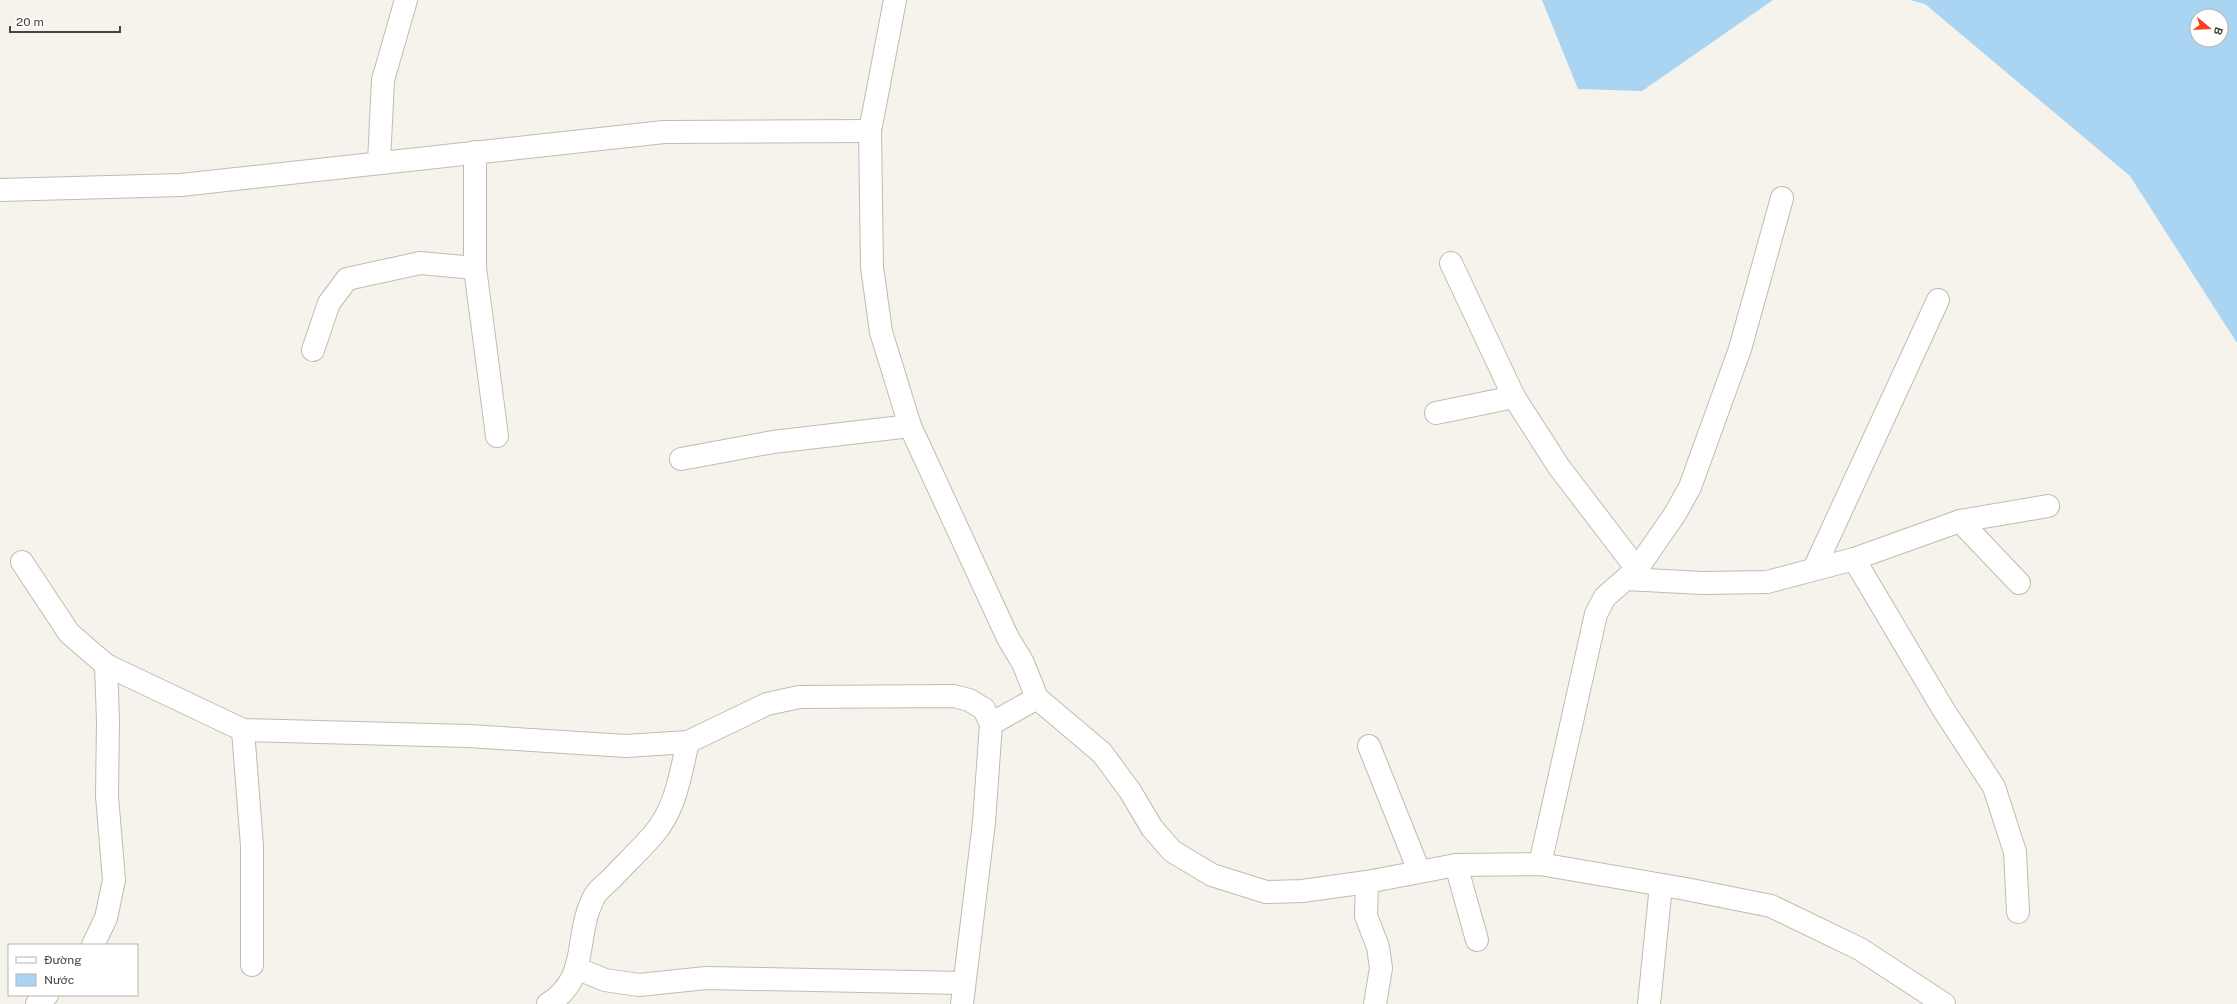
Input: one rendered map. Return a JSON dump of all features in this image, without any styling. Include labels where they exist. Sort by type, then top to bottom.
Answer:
[{"type":"street","points":[[379,162],[383,80],[406,0]]},
{"type":"street","points":[[895,0],[870,131],[872,267],[880,324],[910,426],[1008,638],[1023,663],[1037,698],[1102,753],[1130,791],[1152,828],[1172,851],[1212,875],[1266,892],[1302,891],[1367,882],[1456,865],[1540,864],[1771,906],[1860,949],[1944,1004]]},
{"type":"street","points":[[0,190],[181,185],[379,162],[664,132],[870,131]]},
{"type":"street","points":[[475,152],[475,268],[497,436]]},
{"type":"street","points":[[1540,864],[1596,614],[1605,597],[1632,574],[1675,514],[1690,487],[1740,349],[1782,198]]},
{"type":"street","points":[[313,350],[329,303],[346,279],[420,263],[475,268]]},
{"type":"street","points":[[1451,263],[1514,397],[1559,467],[1632,574],[1702,584],[1767,582],[1854,559],[1960,521],[2048,506]]},
{"type":"street","points":[[1814,569],[1938,300]]},
{"type":"street","points":[[1436,413],[1514,397]]},
{"type":"street","points":[[681,460],[773,442],[910,426]]},
{"type":"street","points":[[1960,521],[2019,583]]},
{"type":"street","points":[[1854,559],[1943,709],[1994,787],[2015,852],[2018,912]]},
{"type":"street","points":[[22,562],[69,633],[106,665],[243,730],[469,736],[626,746],[688,742],[767,704],[799,697],[954,696],[969,700],[984,709],[991,724],[984,822],[963,994],[706,978],[639,985],[605,980],[576,968]]},
{"type":"street","points":[[93,944],[106,918],[114,880],[107,796],[108,721],[106,665]]},
{"type":"street","points":[[991,724],[1037,698]]},
{"type":"street","points":[[243,730],[252,846],[252,965]]},
{"type":"street","points":[[548,1004],[558,998],[571,984],[581,948],[585,917],[593,897],[654,834],[671,809],[688,742]]},
{"type":"street","points":[[1369,746],[1419,871]]},
{"type":"street","points":[[1456,865],[1477,940]]},
{"type":"street","points":[[1367,882],[1366,916],[1378,947],[1381,968],[1375,1004]]},
{"type":"street","points":[[1649,1004],[1661,885]]},
{"type":"street","points":[[37,1004],[46,996]]},
{"type":"water","points":[[1542,0],[1773,0],[1642,91],[1578,89]]},
{"type":"water","points":[[1910,0],[2237,0],[2237,343],[2130,176],[1925,4]]}]
